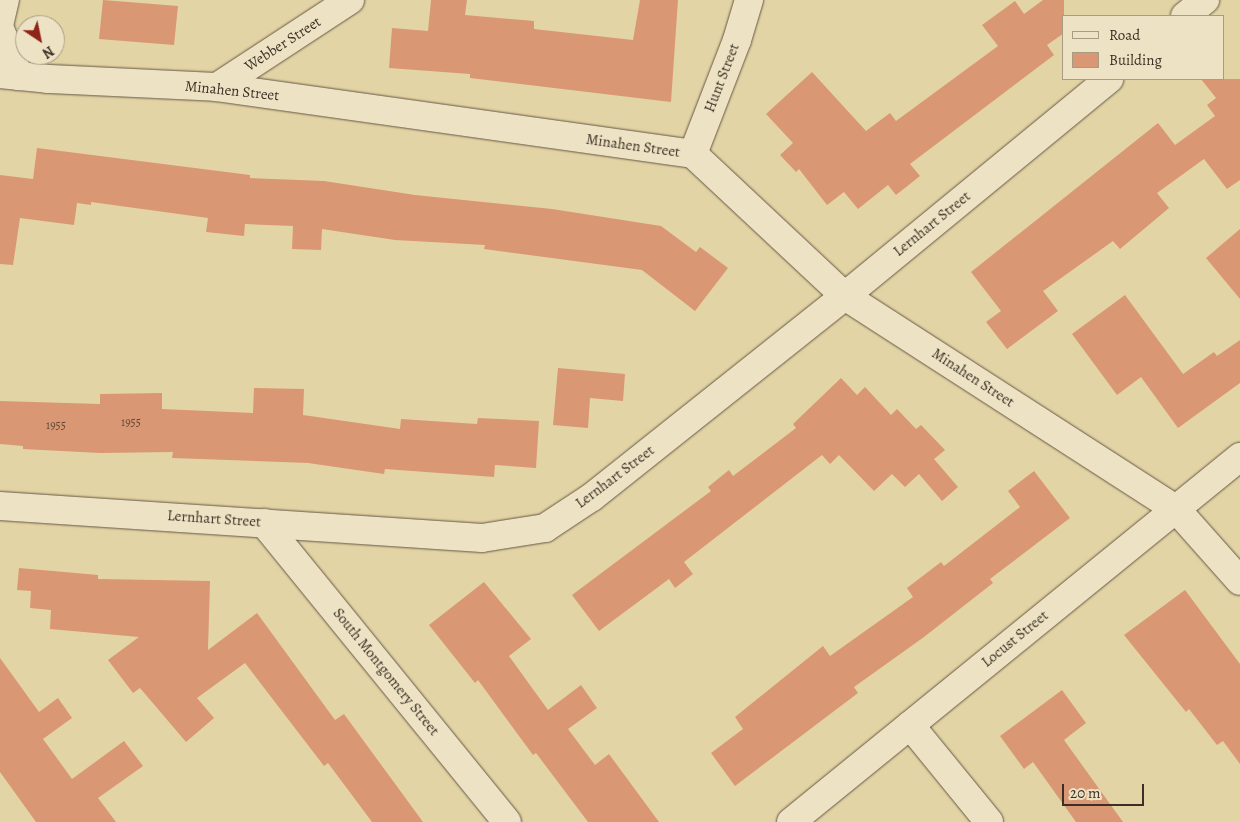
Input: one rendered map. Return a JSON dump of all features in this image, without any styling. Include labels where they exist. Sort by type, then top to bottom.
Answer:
[{"type":"street","points":[[0,21],[6,0]]},
{"type":"street","name":"Webber Street","points":[[217,87],[350,0]]},
{"type":"street","name":"Hunt Street","points":[[693,154],[737,40],[749,0]]},
{"type":"street","points":[[1186,15],[1205,0]]},
{"type":"street","points":[[0,28],[10,75]]},
{"type":"street","name":"Minahen Street","points":[[10,75],[217,87],[693,154],[845,296],[1176,508],[1240,581]]},
{"type":"street","name":"Lernhart Street","points":[[0,506],[482,538],[545,528],[592,497],[845,296],[1108,80]]},
{"type":"street","name":"Locust Street","points":[[791,822],[1240,457]]},
{"type":"street","name":"South Montgomery Street","points":[[264,523],[507,822]]},
{"type":"street","points":[[910,725],[989,822]]},
{"type":"building","points":[[103,0],[178,6],[174,45],[99,39]]},
{"type":"building","points":[[431,0],[467,0],[465,15],[534,21],[534,29],[633,40],[640,0],[678,0],[671,102],[470,78],[470,74],[389,68],[392,28],[428,31]]},
{"type":"building","points":[[1043,0],[1064,0],[1062,34],[1047,45],[1054,55],[910,164],[920,176],[896,195],[888,185],[858,209],[844,192],[827,205],[799,169],[796,172],[780,155],[793,143],[766,114],[812,72],[866,131],[890,113],[896,121],[998,46],[982,25],[1015,1],[1024,14]]},
{"type":"building","points":[[1240,79],[1240,180],[1227,189],[1204,159],[1157,193],[1169,208],[1120,249],[1113,241],[1043,291],[1058,311],[1007,349],[986,322],[1001,311],[971,272],[1158,123],[1175,145],[1215,116],[1207,105],[1216,98],[1202,80]]},
{"type":"building","points":[[37,148],[250,175],[250,178],[324,181],[415,195],[552,209],[661,226],[696,252],[700,247],[728,268],[695,311],[642,270],[484,249],[485,245],[395,240],[322,229],[321,250],[292,249],[293,226],[245,224],[244,236],[206,232],[208,218],[91,202],[91,205],[77,203],[74,225],[20,218],[13,265],[0,264],[0,175],[33,179]]},
{"type":"building","points":[[1240,229],[1240,299],[1206,258]]},
{"type":"building","points":[[1125,295],[1183,374],[1214,352],[1217,356],[1240,340],[1240,383],[1178,428],[1141,377],[1117,395],[1072,334]]},
{"type":"building","points":[[558,368],[625,374],[623,401],[590,398],[588,428],[553,425]]},
{"type":"building","points":[[841,378],[857,395],[865,387],[891,415],[897,409],[916,429],[921,425],[945,450],[934,459],[958,487],[942,501],[919,474],[905,487],[892,474],[874,491],[839,455],[830,464],[822,455],[684,562],[693,574],[675,588],[669,579],[599,631],[572,595],[711,491],[708,487],[729,470],[733,476],[796,428],[793,424]]},
{"type":"building","points":[[254,388],[304,389],[303,415],[400,429],[401,419],[477,424],[478,418],[539,421],[536,468],[495,465],[494,477],[385,469],[384,474],[308,463],[172,458],[173,452],[100,453],[23,449],[23,446],[0,444],[0,401],[100,404],[100,394],[162,393],[162,409],[253,413]]},
{"type":"building","points":[[1034,471],[1070,518],[990,579],[993,583],[924,637],[854,687],[858,693],[735,786],[711,753],[743,729],[735,717],[823,646],[830,656],[913,597],[907,588],[941,562],[944,566],[1020,507],[1008,491]]},
{"type":"building","points":[[19,568],[98,575],[98,579],[210,581],[208,650],[257,613],[335,720],[344,714],[423,822],[372,822],[328,763],[324,766],[245,663],[197,698],[214,718],[186,742],[140,688],[133,693],[108,660],[139,637],[50,629],[51,610],[30,608],[31,591],[17,590]]},
{"type":"building","points":[[484,582],[531,639],[509,656],[548,710],[581,685],[597,708],[568,729],[595,765],[609,754],[659,822],[588,822],[536,753],[533,755],[478,680],[475,683],[429,625]]},
{"type":"building","points":[[1185,590],[1240,664],[1240,764],[1223,741],[1217,745],[1189,709],[1186,712],[1124,635]]},
{"type":"building","points":[[0,658],[39,712],[58,698],[72,718],[43,739],[72,779],[124,741],[143,766],[98,798],[116,822],[36,822],[0,772]]},
{"type":"building","points":[[1062,690],[1086,723],[1064,740],[1123,822],[1076,822],[1033,762],[1024,769],[1000,736]]}]
